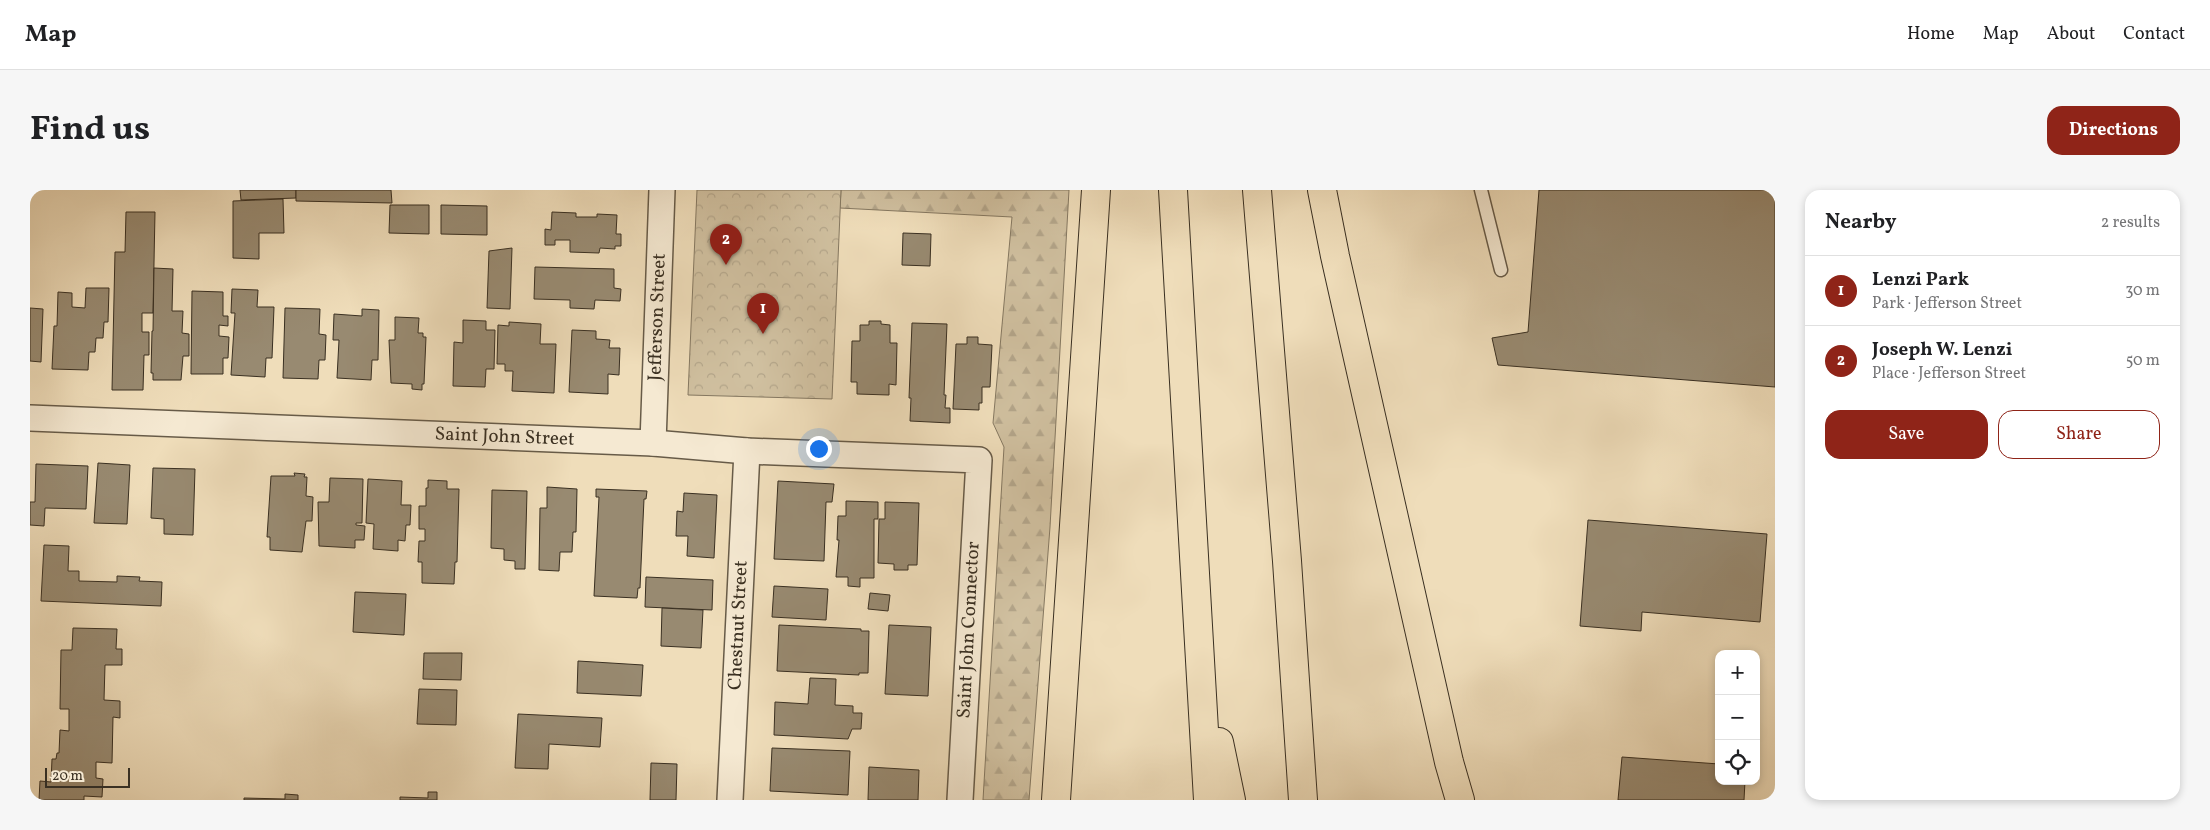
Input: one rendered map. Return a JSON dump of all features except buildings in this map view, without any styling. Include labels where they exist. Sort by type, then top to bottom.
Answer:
[{"type":"highway","points":[[1056,800],[1096,190]]},
{"type":"highway","points":[[1172,190],[1208,800]]},
{"type":"highway","points":[[1258,190],[1286,542],[1303,800]]},
{"type":"highway","points":[[1322,190],[1378,450],[1449,762],[1460,800]]},
{"type":"highway","points":[[1200,652],[1231,800]]},
{"type":"street","name":"Jefferson Street","points":[[653,443],[662,190]]},
{"type":"street","name":"Saint John Street","points":[[30,418],[653,443],[747,450],[979,460]]},
{"type":"street","name":"Chestnut Street","points":[[730,800],[747,450]]},
{"type":"street","name":"Saint John Connector","points":[[960,800],[979,460]]},
{"type":"lane","points":[[1481,190],[1501,270]]},
{"type":"green space","points":[[697,190],[841,190],[832,399],[688,395]]},
{"type":"green space","points":[[841,190],[1069,190],[1050,527],[1029,800],[983,800],[1004,447],[993,423],[1012,217],[840,208]]},
{"type":"place","name":"Joseph W. Lenzi","points":[[726,265]]},
{"type":"place","name":"Lenzi Park","points":[[763,334]]}]
